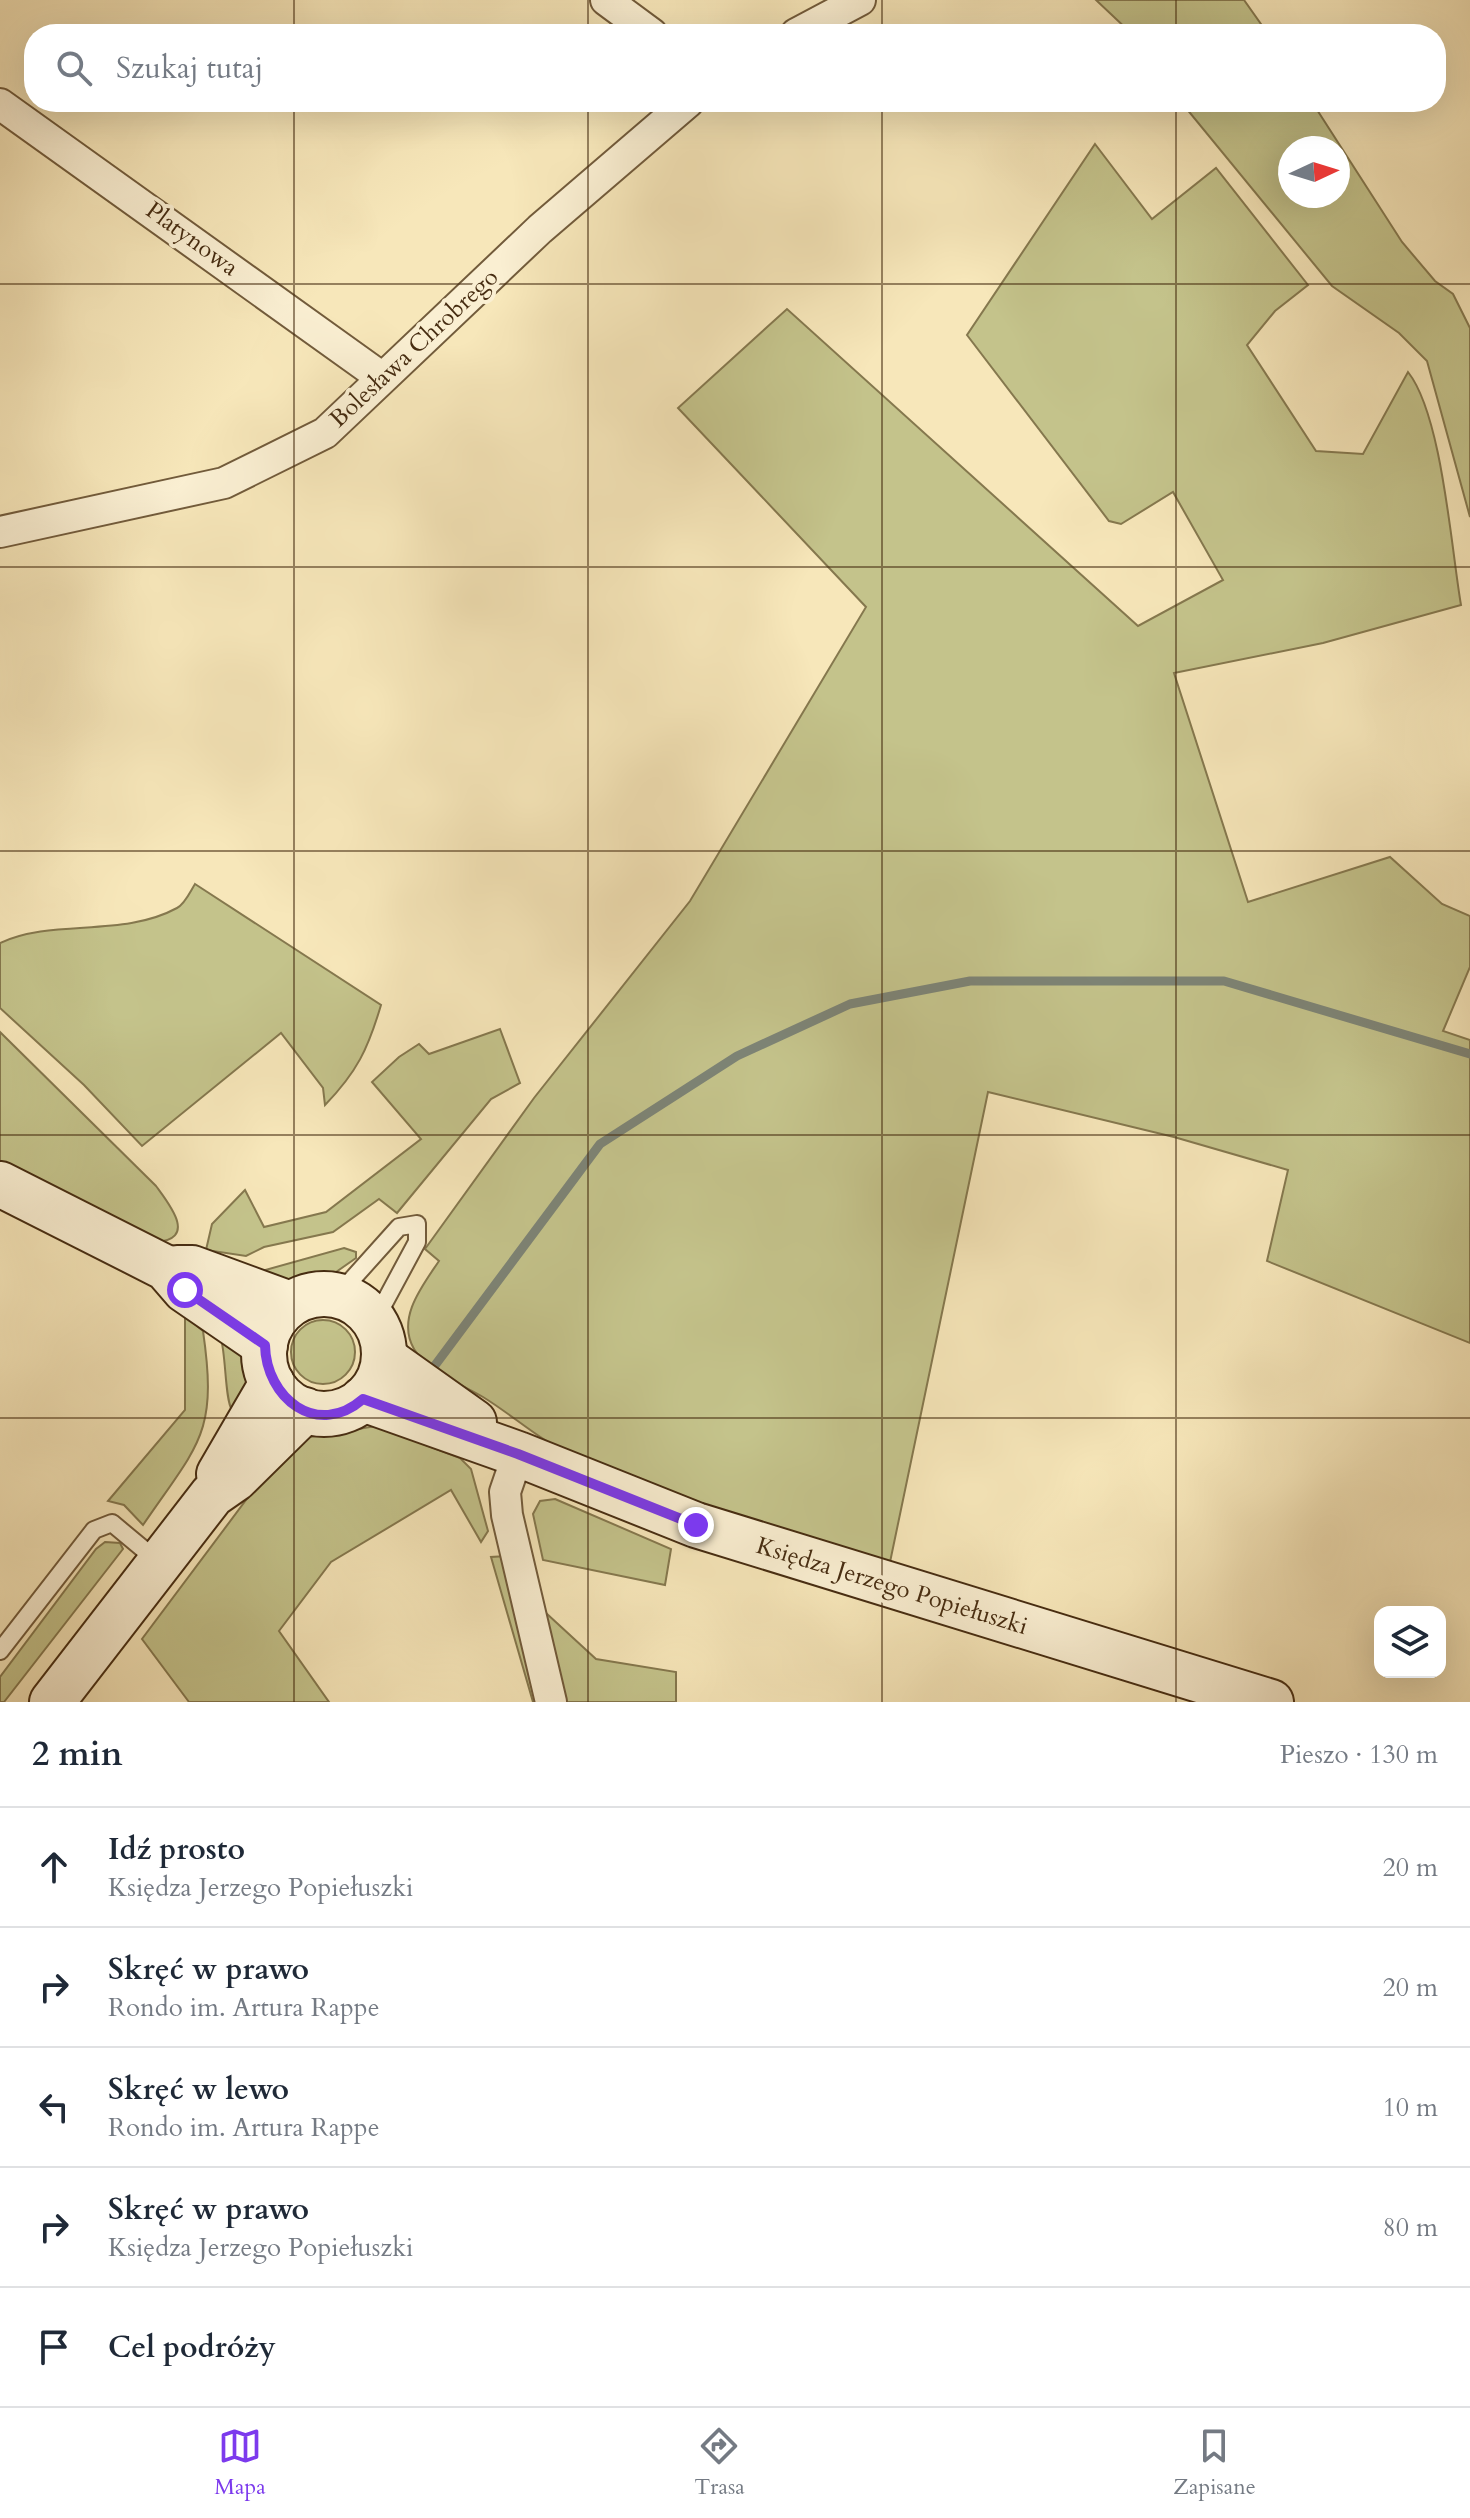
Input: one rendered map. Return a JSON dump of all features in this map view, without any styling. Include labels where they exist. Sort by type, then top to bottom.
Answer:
[{"type":"street","points":[[606,0],[638,24]]},
{"type":"street","points":[[815,24],[860,0]]},
{"type":"street","name":"Platynowa","points":[[0,104],[381,377]]},
{"type":"street","name":"Bolesława Chrobrego","points":[[0,532],[224,483],[325,433],[540,229],[676,112]]},
{"type":"street","points":[[0,1184],[166,1268],[185,1290],[268,1364],[283,1398],[305,1410],[339,1412],[363,1399],[381,1373],[379,1340],[354,1301],[338,1295],[321,1294],[290,1304],[270,1329],[268,1364],[220,1468],[212,1495]]},
{"type":"street","points":[[166,1268],[192,1268],[290,1304]]},
{"type":"street","name":"Księdza Jerzego Popiełuszki","points":[[379,1340],[518,1454]]},
{"type":"street","name":"Księdza Jerzego Popiełuszki","points":[[363,1399],[518,1454],[696,1525],[1271,1702]]},
{"type":"street","points":[[52,1702],[212,1495],[235,1479],[305,1410]]},
{"type":"street","points":[[518,1454],[505,1492],[507,1515],[551,1702]]},
{"type":"lane","points":[[338,1295],[399,1227],[417,1224],[417,1242],[379,1340]]},
{"type":"lane","points":[[0,1651],[94,1530],[112,1523],[160,1563]]},
{"type":"shaded area","points":[[1096,0],[1244,0],[1261,24],[1121,24]]},
{"type":"shaded area","points":[[1189,112],[1318,112],[1334,136],[1278,136],[1278,208],[1350,208],[1350,161],[1402,242],[1435,281],[1453,294],[1470,328],[1470,517],[1427,361],[1399,333],[1332,286]]},
{"type":"shaded area","points":[[1095,144],[1152,219],[1216,168],[1308,285],[1275,311],[1247,345],[1316,451],[1363,454],[1408,372],[1420,392],[1429,418],[1444,483],[1461,605],[1323,643],[1174,673],[1248,902],[1390,857],[1442,904],[1470,916],[1470,967],[1443,1031],[1470,1040],[1470,1343],[1267,1261],[1288,1170],[1174,1137],[988,1092],[889,1567],[691,1501],[562,1450],[427,1364],[414,1349],[408,1326],[414,1302],[439,1261],[425,1249],[534,1098],[690,901],[866,607],[678,408],[787,309],[1138,626],[1223,580],[1173,492],[1121,524],[1109,521],[967,335]]},
{"type":"shaded area","points":[[195,884],[381,1005],[360,1059],[325,1105],[323,1088],[281,1033],[142,1146],[84,1085],[0,1008],[0,943],[43,931],[111,926],[156,917],[180,906]]},
{"type":"shaded area","points":[[500,1029],[520,1083],[491,1099],[397,1213],[379,1199],[333,1232],[264,1247],[246,1256],[206,1250],[212,1224],[245,1190],[264,1227],[326,1212],[421,1139],[372,1082],[399,1057],[419,1044],[429,1054]]},
{"type":"shaded area","points":[[0,1032],[156,1186],[177,1220],[176,1235],[156,1242],[0,1166]]},
{"type":"shaded area","points":[[344,1248],[356,1252],[356,1258],[336,1272],[280,1284],[251,1274]]},
{"type":"shaded area","points":[[185,1316],[203,1331],[208,1393],[205,1416],[191,1455],[143,1525],[124,1505],[108,1501],[185,1410]]},
{"type":"shaded area","points":[[317,1320],[329,1320],[346,1329],[353,1340],[353,1364],[346,1375],[329,1384],[317,1384],[305,1379],[296,1370],[291,1358],[291,1346],[296,1334],[305,1325]]},
{"type":"shaded area","points":[[221,1339],[248,1358],[249,1383],[232,1410],[228,1397]]},
{"type":"shaded area","points":[[376,1426],[460,1458],[471,1469],[488,1531],[481,1542],[451,1490],[331,1562],[279,1631],[329,1702],[189,1702],[142,1639],[252,1492],[304,1438]]},
{"type":"shaded area","points":[[555,1499],[671,1549],[665,1585],[543,1560],[533,1514],[540,1501]]},
{"type":"shaded area","points":[[105,1542],[120,1543],[123,1549],[4,1702],[0,1702],[0,1677],[96,1549]]},
{"type":"shaded area","points":[[507,1556],[543,1702],[533,1702],[491,1557]]},
{"type":"shaded area","points":[[546,1613],[596,1659],[676,1672],[676,1702],[562,1702],[540,1621]]},
{"type":"waterway","points":[[433,1368],[600,1144],[737,1056],[850,1004],[970,981],[1224,981],[1470,1054]]},
{"type":"route","points":[[185,1290],[265,1345],[265,1365],[272,1383],[283,1398],[300,1409],[319,1414],[339,1412],[363,1399],[413,1414],[696,1525]]}]
